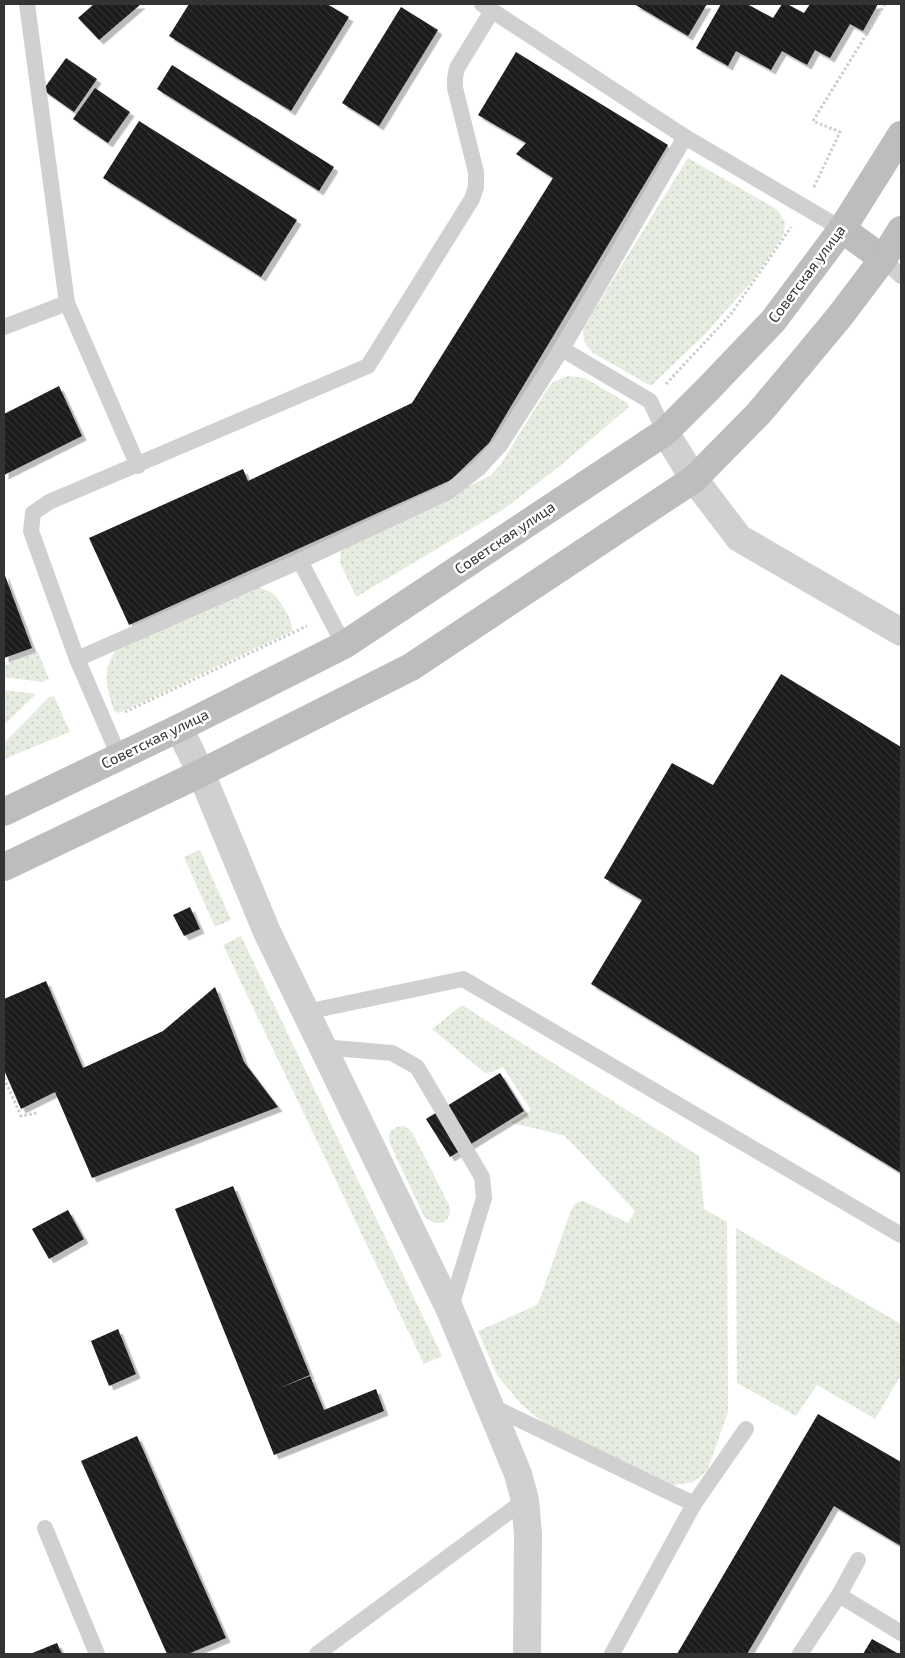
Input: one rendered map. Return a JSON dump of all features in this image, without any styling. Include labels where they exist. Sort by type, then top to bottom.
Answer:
[{"type":"main road","name":"Советская улица","points":[[4,812],[180,728],[344,645],[665,432],[773,322],[842,228],[901,135]]},
{"type":"main road","points":[[842,228],[892,268]]},
{"type":"main road","points":[[4,867],[201,773],[411,667],[694,479],[759,413],[840,316],[892,268],[901,230]]},
{"type":"street","points":[[665,432],[694,479],[739,538],[901,632]]},
{"type":"street","points":[[180,728],[201,773],[267,932],[450,1310],[518,1474],[525,1500],[528,1534],[527,1654]]},
{"type":"lane","points":[[27,4],[67,303],[138,466]]},
{"type":"lane","points":[[119,756],[77,660],[31,531],[33,513],[49,502],[138,466],[368,366],[472,199],[476,187],[476,172],[455,88],[455,78],[457,68],[487,7],[684,137],[842,228]]},
{"type":"lane","points":[[77,660],[448,492],[478,470],[500,445],[562,350],[684,137]]},
{"type":"lane","points":[[4,327],[67,303]]},
{"type":"lane","points":[[562,350],[650,401],[665,432]]},
{"type":"lane","points":[[300,560],[344,645]]},
{"type":"lane","points":[[306,1012],[464,979],[901,1235]]},
{"type":"lane","points":[[322,1046],[392,1053],[417,1067],[482,1177],[484,1198],[450,1310]]},
{"type":"lane","points":[[491,1406],[694,1504]]},
{"type":"lane","points":[[612,1654],[694,1504],[746,1429]]},
{"type":"lane","points":[[318,1654],[525,1500]]},
{"type":"lane","points":[[45,1528],[97,1654]]},
{"type":"lane","points":[[800,1654],[839,1595],[858,1560]]},
{"type":"lane","points":[[839,1595],[901,1634]]},
{"type":"path","points":[[840,132],[813,121],[885,4]]},
{"type":"path","points":[[4,1078],[21,1116],[37,1113]]},
{"type":"shaded area","points":[[688,158],[778,210],[785,223],[783,236],[752,281],[706,333],[651,386],[593,353],[584,342],[583,328]]},
{"type":"shaded area","points":[[568,376],[585,378],[627,403],[629,407],[561,465],[504,509],[356,597],[340,562],[341,552],[348,544],[490,476],[501,464],[553,382]]},
{"type":"shaded area","points":[[257,587],[270,592],[279,600],[289,616],[292,631],[119,713],[114,711],[107,685],[107,670],[113,654],[119,646]]},
{"type":"shaded area","points":[[38,652],[49,679],[42,682],[4,677],[4,665]]},
{"type":"shaded area","points":[[4,690],[36,694],[4,725]]},
{"type":"shaded area","points":[[54,696],[70,732],[4,759],[4,743],[48,698]]},
{"type":"shaded area","points":[[200,850],[231,920],[215,927],[184,857]]},
{"type":"shaded area","points":[[241,936],[442,1356],[424,1364],[223,945]]},
{"type":"shaded area","points":[[462,1005],[699,1156],[704,1209],[727,1222],[728,1412],[707,1471],[693,1482],[675,1485],[664,1482],[544,1423],[521,1404],[497,1375],[478,1331],[537,1305],[571,1210],[576,1203],[583,1201],[628,1223],[635,1211],[564,1136],[511,1123],[531,1110],[503,1067],[485,1073],[432,1029]]},
{"type":"shaded area","points":[[403,1126],[413,1134],[449,1205],[449,1216],[443,1222],[434,1222],[424,1216],[390,1144],[389,1137],[391,1131]]},
{"type":"shaded area","points":[[736,1228],[901,1324],[901,1375],[875,1419],[817,1385],[796,1416],[737,1383]]},
{"type":"building","points":[[94,4],[141,4],[99,40],[78,18]]},
{"type":"building","points":[[189,4],[327,4],[349,17],[291,111],[169,36]]},
{"type":"building","points":[[634,4],[707,4],[688,36]]},
{"type":"building","points":[[721,4],[747,4],[773,18],[782,4],[787,4],[804,13],[810,4],[878,4],[863,31],[850,24],[830,58],[815,50],[807,65],[782,51],[771,70],[736,51],[728,66],[696,48]]},
{"type":"building","points":[[401,7],[438,30],[379,126],[342,103]]},
{"type":"building","points":[[516,52],[668,145],[489,443],[451,480],[129,625],[89,538],[243,469],[248,481],[412,403],[553,178],[516,154],[526,143],[478,115]]},
{"type":"building","points":[[66,58],[97,79],[74,112],[43,90]]},
{"type":"building","points":[[172,65],[334,167],[319,191],[157,89]]},
{"type":"building","points":[[95,88],[130,112],[108,143],[73,119]]},
{"type":"building","points":[[139,121],[297,220],[261,277],[103,178]]},
{"type":"building","points":[[59,386],[82,436],[4,475],[4,414]]},
{"type":"building","points":[[4,573],[32,648],[4,658]]},
{"type":"building","points":[[781,674],[901,747],[901,1173],[591,984],[642,900],[604,878],[672,763],[713,785]]},
{"type":"building","points":[[190,907],[200,929],[184,936],[173,915]]},
{"type":"building","points":[[46,981],[83,1068],[163,1031],[215,987],[244,1062],[278,1107],[92,1178],[55,1092],[21,1109],[4,1070],[4,999]]},
{"type":"building","points":[[500,1073],[524,1111],[450,1157],[426,1119]]},
{"type":"building","points":[[233,1186],[310,1375],[277,1389],[310,1376],[324,1410],[376,1389],[384,1411],[274,1455],[175,1209]]},
{"type":"building","points":[[68,1210],[84,1239],[49,1259],[32,1229]]},
{"type":"building","points":[[118,1329],[136,1374],[109,1386],[91,1341]]},
{"type":"building","points":[[818,1414],[901,1462],[901,1546],[834,1506],[747,1654],[677,1654]]},
{"type":"building","points":[[137,1436],[226,1638],[188,1654],[167,1654],[81,1461]]},
{"type":"building","points":[[872,1639],[899,1654],[863,1654]]},
{"type":"building","points":[[57,1643],[62,1654],[30,1654]]}]
